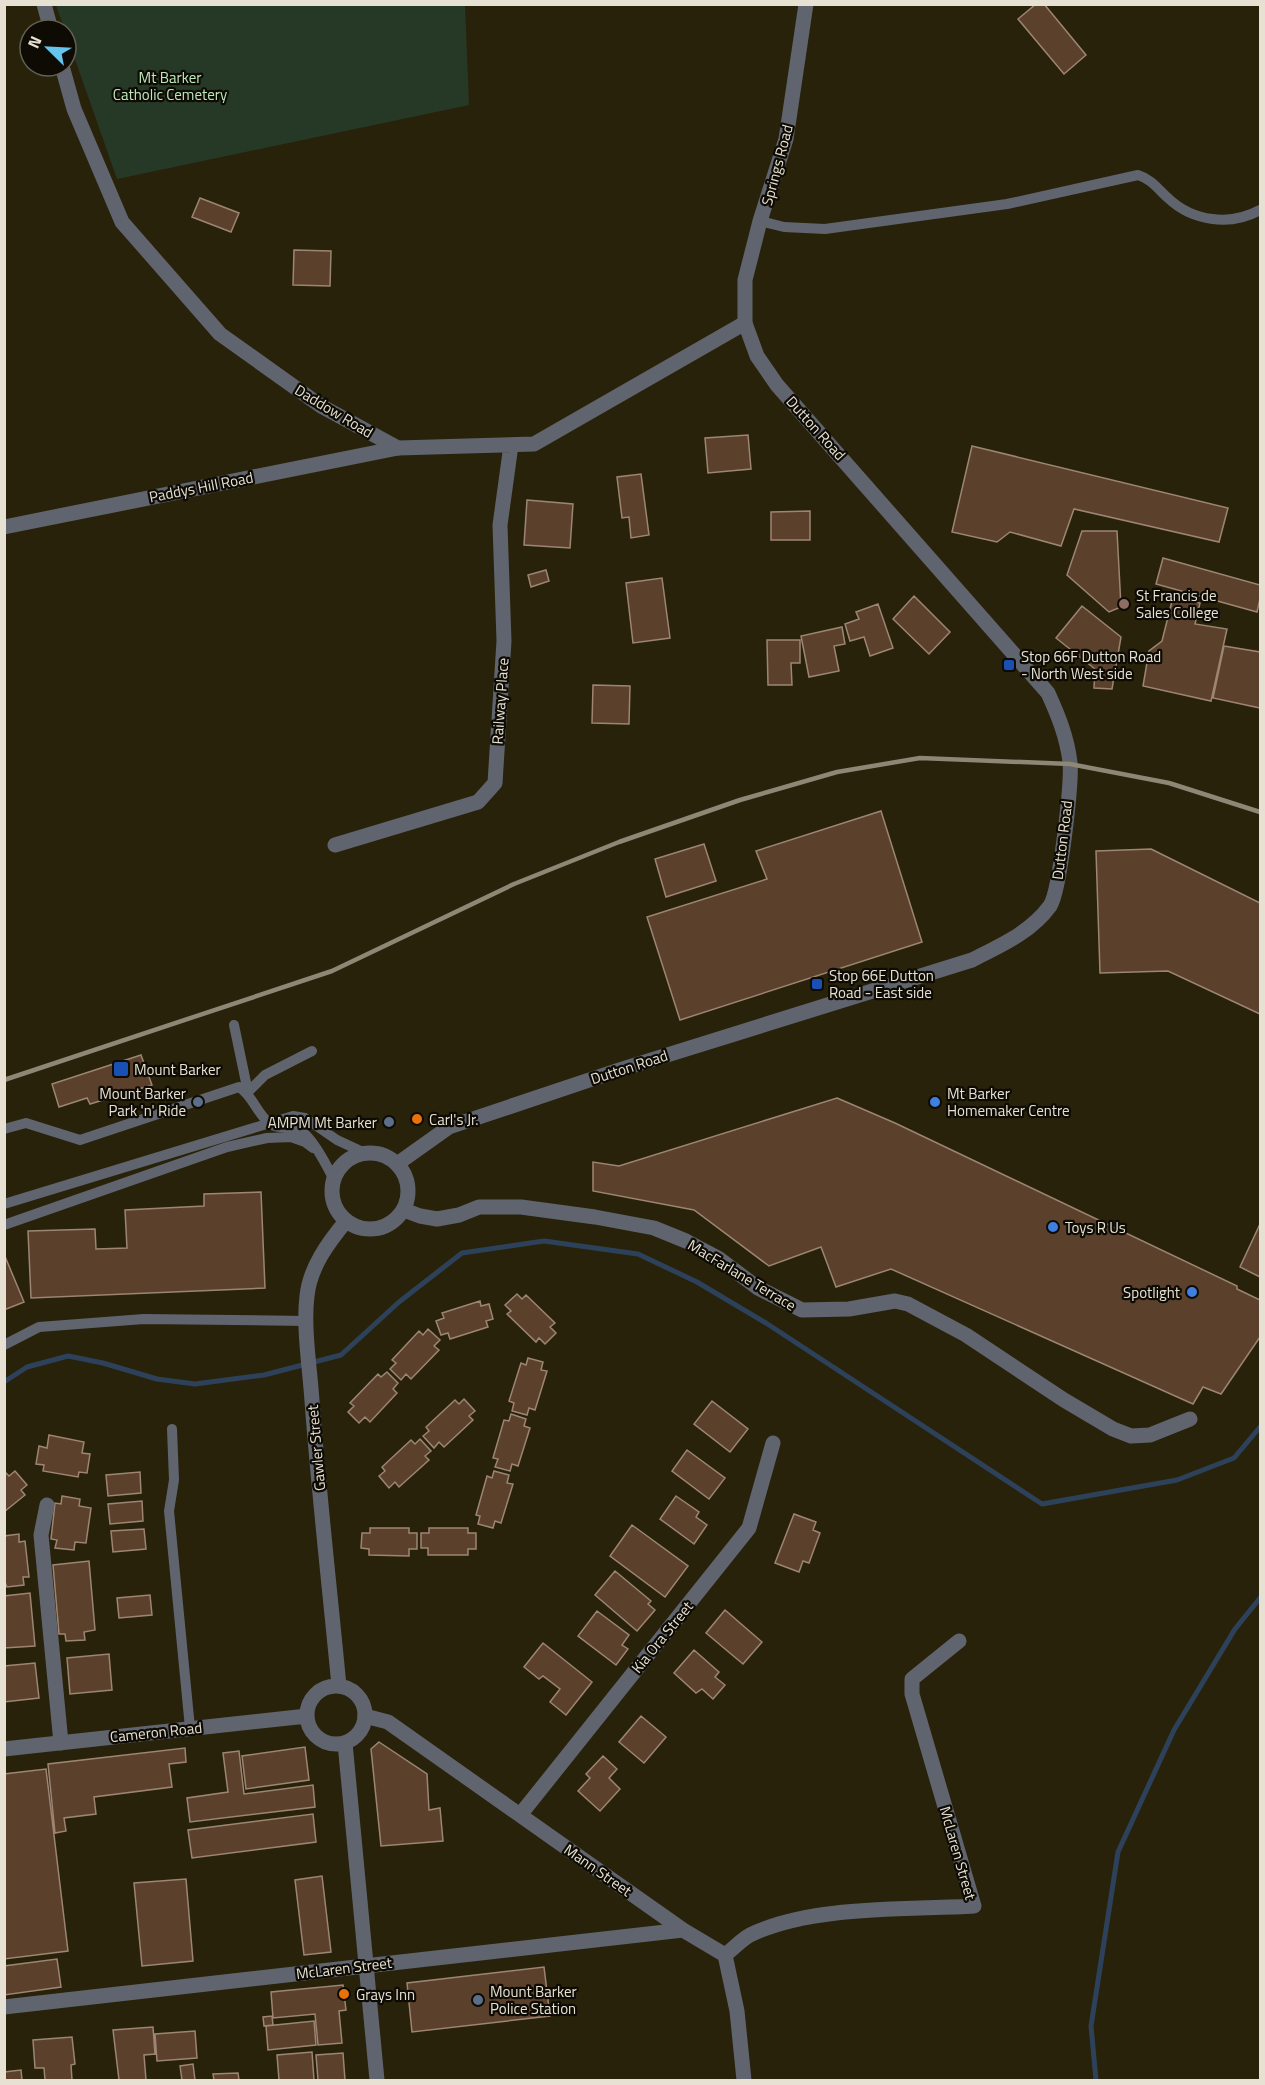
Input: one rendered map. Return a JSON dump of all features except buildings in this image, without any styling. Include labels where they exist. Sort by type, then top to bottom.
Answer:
[{"type":"street","name":"Springs Road","points":[[745,323],[745,280],[760,221],[786,139],[806,4]]},
{"type":"street","name":"Daddow Road","points":[[65,78],[74,109],[122,222],[220,334],[321,406],[398,448]]},
{"type":"street","points":[[398,448],[534,444],[745,323]]},
{"type":"street","name":"Dutton Road","points":[[397,1164],[449,1126],[641,1063],[972,960],[1024,932],[1051,904],[1059,876],[1071,764],[1064,729],[1048,693],[777,384],[757,356],[745,323]]},
{"type":"street","name":"Railway Place","points":[[335,845],[478,802],[495,783],[504,641],[501,525],[510,445]]},
{"type":"street","name":"Paddys Hill Road","points":[[4,527],[398,448]]},
{"type":"street","points":[[365,1154],[382,1155],[397,1164],[405,1175],[409,1189],[404,1210],[397,1219],[377,1229],[366,1230],[346,1221],[333,1198],[334,1180],[344,1164],[354,1157],[365,1154]]},
{"type":"street","name":"MacFarlane Terrace","points":[[404,1210],[437,1219],[459,1215],[479,1207],[521,1207],[654,1228],[686,1241],[718,1258],[758,1288],[802,1310],[849,1309],[895,1301],[908,1304],[966,1335],[1064,1400],[1113,1429],[1131,1436],[1150,1435],[1190,1419]]},
{"type":"street","name":"Gawler Street","points":[[339,1686],[311,1386],[307,1297],[313,1271],[322,1252],[346,1221]]},
{"type":"street","name":"Kia Ora Street","points":[[520,1815],[749,1528],[772,1443]]},
{"type":"street","points":[[47,1505],[41,1535],[61,1743]]},
{"type":"street","name":"McLaren Street","points":[[725,1955],[749,1936],[779,1925],[824,1914],[974,1906],[912,1694],[912,1679],[959,1641]]},
{"type":"street","points":[[339,1686],[357,1695],[362,1701],[365,1716],[361,1730],[355,1738],[345,1743],[331,1744],[322,1741],[314,1734],[307,1716],[308,1705],[314,1696],[321,1690],[339,1686]]},
{"type":"street","name":"Cameron Road","points":[[4,1749],[307,1716]]},
{"type":"street","name":"Mann Street","points":[[365,1716],[388,1722],[683,1930],[725,1955]]},
{"type":"street","points":[[345,1743],[377,2080]]},
{"type":"street","name":"McLaren Street","points":[[4,2007],[683,1930]]},
{"type":"street","points":[[725,1955],[737,2011],[744,2080]]},
{"type":"lane","points":[[760,221],[784,227],[825,229],[1007,204],[1138,175],[1153,183],[1169,200],[1188,212],[1204,218],[1246,218],[1260,210]]},
{"type":"lane","points":[[234,1024],[248,1092],[268,1122],[302,1131],[311,1140],[316,1150]]},
{"type":"lane","points":[[248,1092],[265,1076],[312,1051]]},
{"type":"lane","points":[[4,1129],[26,1123],[80,1140],[239,1087],[248,1092]]},
{"type":"lane","points":[[4,1204],[292,1116],[301,1116],[337,1140],[365,1154]]},
{"type":"lane","points":[[4,1225],[227,1147],[267,1138],[291,1137],[304,1142],[324,1159],[334,1180]]},
{"type":"lane","points":[[4,1345],[39,1327],[144,1318],[307,1321]]},
{"type":"lane","points":[[172,1429],[174,1480],[169,1511],[190,1728]]},
{"type":"green space","name":"Mt Barker Catholic Cemetery","points":[[56,5],[465,5],[469,105],[117,179],[78,68],[78,18],[61,18]]},
{"type":"waterway","points":[[4,1382],[27,1367],[68,1356],[103,1363],[157,1379],[195,1384],[264,1375],[341,1355],[399,1302],[462,1253],[544,1241],[638,1254],[697,1282],[766,1323],[1042,1504],[1177,1480],[1234,1458],[1260,1427]]},
{"type":"waterway","points":[[1096,2080],[1091,2026],[1118,1852],[1174,1730],[1235,1629],[1260,1598]]},
{"type":"railway","points":[[4,1080],[332,971],[514,884],[619,842],[740,800],[837,772],[920,758],[1070,764],[1169,783],[1260,812]]},
{"type":"place","name":"St Francis de Sales College","points":[[1124,604]]},
{"type":"place","name":"Stop 66F Dutton Road - North West side","points":[[1009,665]]},
{"type":"place","name":"Stop 66E Dutton Road - East side","points":[[817,984]]},
{"type":"place","name":"Mount Barker","points":[[121,1069]]},
{"type":"place","name":"Mount Barker Park 'n' Ride","points":[[198,1102]]},
{"type":"place","name":"Mt Barker Homemaker Centre","points":[[935,1102]]},
{"type":"place","name":"Carl's Jr.","points":[[417,1119]]},
{"type":"place","name":"AMPM Mt Barker","points":[[389,1122]]},
{"type":"place","name":"Toys R Us","points":[[1053,1227]]},
{"type":"place","name":"Spotlight","points":[[1192,1292]]},
{"type":"place","name":"Grays Inn","points":[[344,1994]]},
{"type":"place","name":"Mount Barker Police Station","points":[[478,2000]]}]
